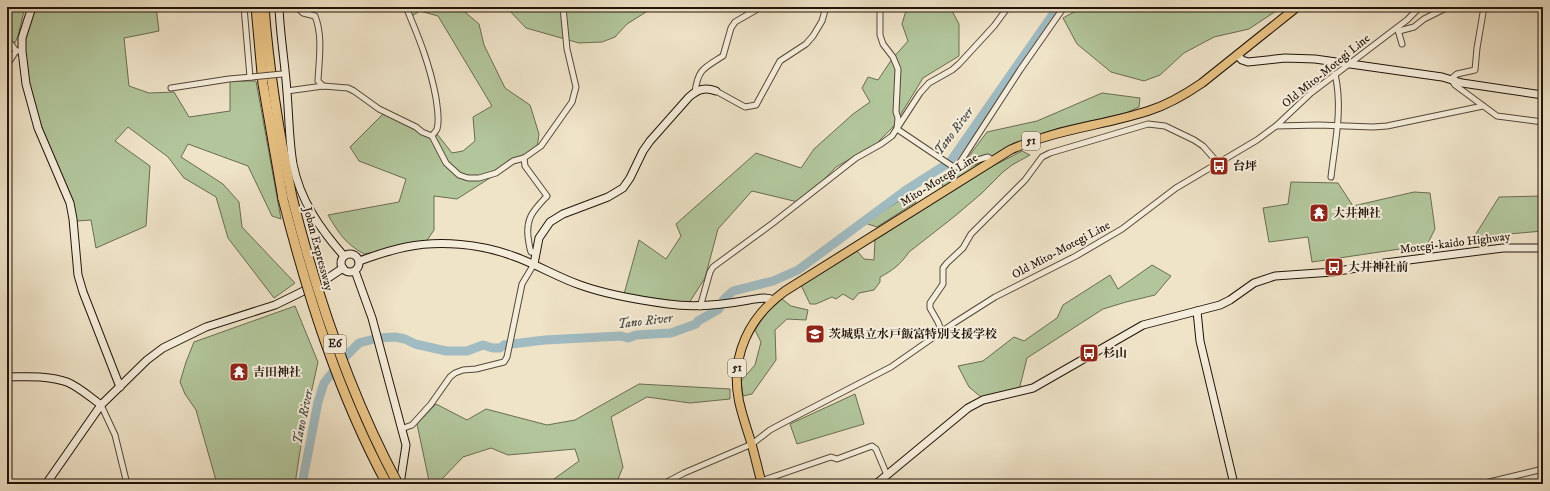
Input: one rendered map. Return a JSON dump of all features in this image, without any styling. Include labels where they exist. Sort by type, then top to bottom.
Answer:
[{"type":"highway","name":"Joban Expressway","points":[[256,7],[263,84],[287,198],[296,251],[324,338],[350,404],[387,484]]},
{"type":"highway","name":"Joban Expressway","points":[[264,7],[287,198],[332,335],[358,400],[399,484]]},
{"type":"main road","name":"Mito-Motegi Line","points":[[762,483],[739,401],[737,370],[741,350],[750,330],[757,317],[773,300],[784,291],[1010,150],[1042,137],[1127,117],[1164,105],[1202,83],[1297,7]]},
{"type":"street","points":[[32,7],[19,51],[26,84],[38,128],[70,203],[73,219],[78,275],[83,292],[120,387]]},
{"type":"street","points":[[244,7],[251,77]]},
{"type":"street","points":[[279,7],[280,33],[287,91],[289,136],[293,166],[302,196],[319,226],[344,256]]},
{"type":"street","points":[[297,7],[303,13],[315,16],[317,22],[320,34],[318,81],[323,86]]},
{"type":"street","points":[[406,7],[422,43],[431,74],[438,110],[437,130],[432,136]]},
{"type":"street","points":[[287,91],[323,86],[340,87],[354,91],[379,109],[432,136],[446,163],[459,175],[468,178],[488,176],[496,173],[513,161],[524,158],[541,146],[574,98],[576,82],[567,49],[563,7]]},
{"type":"street","points":[[695,92],[697,78],[701,71],[723,56],[731,28],[735,22],[761,7]]},
{"type":"street","points":[[401,429],[412,425],[431,404],[450,377],[455,373],[504,362],[510,344],[522,284],[534,264],[539,238],[545,228],[555,218],[608,197],[623,188],[650,141],[695,92],[704,88],[716,90],[745,107],[756,105],[780,61],[806,44],[813,36],[822,21],[826,7]]},
{"type":"street","points":[[880,7],[880,35],[883,44],[893,57],[898,69],[896,112],[898,118],[897,129]]},
{"type":"street","points":[[700,307],[710,272],[713,267],[773,223],[856,158],[892,136],[920,93],[929,83],[952,70],[994,26],[1008,7]]},
{"type":"street","points":[[954,166],[1064,7]]},
{"type":"street","name":"Old Mito-Motegi Line","points":[[663,484],[684,473],[752,444],[777,426],[891,367],[995,297],[1098,244],[1176,188],[1257,140],[1276,126],[1311,93],[1398,29],[1420,7]]},
{"type":"street","points":[[1402,44],[1398,29],[1414,27],[1424,19],[1448,7]]},
{"type":"street","points":[[1451,79],[1457,74],[1475,70],[1476,48],[1484,7]]},
{"type":"street","points":[[7,41],[19,51]]},
{"type":"street","points":[[7,65],[19,51]]},
{"type":"street","points":[[1237,55],[1242,60],[1248,62],[1274,58],[1304,58],[1442,77],[1462,83],[1543,95]]},
{"type":"street","points":[[171,88],[229,79],[284,74]]},
{"type":"street","points":[[1331,177],[1339,120],[1336,74]]},
{"type":"street","points":[[1451,79],[1454,85],[1497,116],[1543,122]]},
{"type":"street","points":[[1276,126],[1387,126],[1483,106]]},
{"type":"street","points":[[942,332],[930,308],[930,303],[942,284],[943,268],[963,248],[971,234],[1025,180],[1042,157],[1050,153],[1148,124],[1166,126],[1194,140],[1203,146],[1218,164]]},
{"type":"street","points":[[897,129],[947,163],[954,166],[971,164],[979,159],[988,157],[992,160]]},
{"type":"street","points":[[524,158],[525,166],[547,196],[531,214],[528,221],[527,230],[530,249],[531,252],[536,253]]},
{"type":"street","points":[[359,261],[406,247],[432,244],[462,245],[511,255],[534,264],[580,286],[624,298],[672,305],[700,307],[729,304],[761,298],[773,300]]},
{"type":"street","name":"Motegi-kaido Highway","points":[[876,484],[968,408],[984,400],[1033,388],[1143,326],[1220,305],[1230,300],[1254,283],[1275,276],[1333,272],[1385,263],[1503,248],[1543,248]]},
{"type":"street","points":[[352,254],[356,256],[359,261],[359,265],[355,271],[347,272],[343,268],[341,263],[344,256],[352,254]]},
{"type":"street","points":[[46,484],[101,405],[147,360],[163,348],[206,327],[275,305],[322,282],[343,268]]},
{"type":"street","points":[[355,271],[374,324],[406,445],[399,484]]},
{"type":"street","points":[[1197,311],[1200,341],[1234,484]]},
{"type":"street","points":[[7,377],[39,376],[67,383],[80,389],[101,405],[115,435],[127,484]]},
{"type":"street","points":[[762,483],[831,457],[837,459],[872,446],[876,449],[886,475]]},
{"type":"street","points":[[1481,484],[1543,469]]},
{"type":"green space","points":[[7,7],[25,7],[15,43],[7,38]]},
{"type":"green space","points":[[36,7],[156,7],[159,31],[124,38],[129,86],[149,93],[174,92],[189,117],[230,111],[230,81],[256,81],[281,219],[272,216],[248,166],[188,144],[181,157],[223,184],[239,202],[242,227],[295,283],[274,298],[228,238],[216,197],[184,178],[168,157],[128,127],[115,141],[150,166],[146,226],[96,248],[91,220],[77,221],[64,182],[41,126],[29,87],[25,42],[28,27]]},
{"type":"green space","points":[[409,7],[459,7],[479,24],[484,45],[505,88],[530,105],[539,134],[537,148],[457,199],[434,196],[434,230],[426,242],[364,254],[343,238],[328,215],[399,202],[406,179],[359,161],[350,147],[383,114],[398,120],[429,137],[437,134],[452,153],[463,151],[475,141],[473,117],[492,106],[438,16],[420,11],[412,16]]},
{"type":"green space","points":[[506,7],[654,7],[627,24],[615,37],[602,42],[579,43],[526,28]]},
{"type":"green space","points":[[907,7],[950,7],[959,24],[959,56],[923,78],[893,127],[876,144],[836,167],[802,203],[752,191],[718,229],[705,278],[689,303],[624,294],[639,240],[666,259],[681,236],[676,224],[756,153],[801,168],[814,149],[853,114],[870,102],[862,88],[868,77],[878,80],[892,59],[908,41],[902,24]]},
{"type":"green space","points":[[1083,7],[1110,10],[1130,7],[1282,7],[1249,29],[1214,37],[1184,53],[1160,75],[1144,81],[1111,72],[1077,44],[1063,18]]},
{"type":"green space","points":[[1102,93],[1140,98],[1139,107],[1126,113],[1059,128],[1008,146],[966,174],[943,187],[941,179],[966,160],[987,132],[1037,121]]},
{"type":"green space","points":[[1022,151],[1030,155],[1003,172],[982,193],[955,216],[909,252],[896,267],[880,277],[880,282],[874,290],[859,293],[853,300],[843,294],[836,299],[832,297],[816,304],[810,304],[801,285],[857,251],[864,259],[874,260],[875,240],[991,167]]},
{"type":"green space","points":[[1291,182],[1338,183],[1353,206],[1414,192],[1430,193],[1435,229],[1427,245],[1312,262],[1308,237],[1269,242],[1263,208],[1288,204]]},
{"type":"green space","points":[[910,194],[916,202],[877,227],[865,223]]},
{"type":"green space","points":[[1543,196],[1543,231],[1474,237],[1499,197]]},
{"type":"green space","points":[[1152,265],[1171,276],[1155,295],[1103,309],[1027,358],[1019,390],[981,397],[969,387],[958,366],[983,361],[1014,337],[1024,341],[1057,318],[1063,305],[1110,275],[1118,289]]},
{"type":"green space","points":[[782,299],[791,306],[808,310],[806,320],[787,319],[775,330],[776,360],[752,394],[743,396],[741,381],[755,365],[761,342],[755,330],[764,315]]},
{"type":"green space","points":[[295,306],[318,362],[304,425],[295,484],[244,484],[243,480],[229,484],[217,484],[196,410],[185,394],[180,382],[194,342]]},
{"type":"green space","points":[[639,384],[730,389],[730,399],[690,403],[647,397],[611,417],[623,467],[616,484],[592,484],[585,480],[582,484],[547,484],[579,461],[575,449],[508,455],[491,448],[463,457],[441,480],[429,481],[417,424],[436,404],[467,420],[486,409],[547,425],[575,420]]},
{"type":"green space","points":[[855,394],[864,424],[797,444],[790,424]]},
{"type":"waterway","name":"Tano River","points":[[302,484],[318,402],[324,383],[344,358],[359,343],[378,338],[395,337],[405,339],[415,344],[446,351],[467,351],[483,345],[493,348],[500,348],[504,345],[545,340],[621,336],[628,338],[636,335],[671,333],[696,324],[698,321],[719,309],[724,299],[733,291],[773,281],[798,270],[906,190],[950,162],[1058,7]]},
{"type":"place","name":"台坪","points":[[1219,166]]},
{"type":"place","name":"大井神社","points":[[1319,213]]},
{"type":"place","name":"大井神社前","points":[[1334,267]]},
{"type":"place","name":"茨城県立水戸飯富特別支援学校","points":[[815,334]]},
{"type":"place","name":"杉山","points":[[1089,353]]},
{"type":"place","name":"吉田神社","points":[[239,372]]}]
